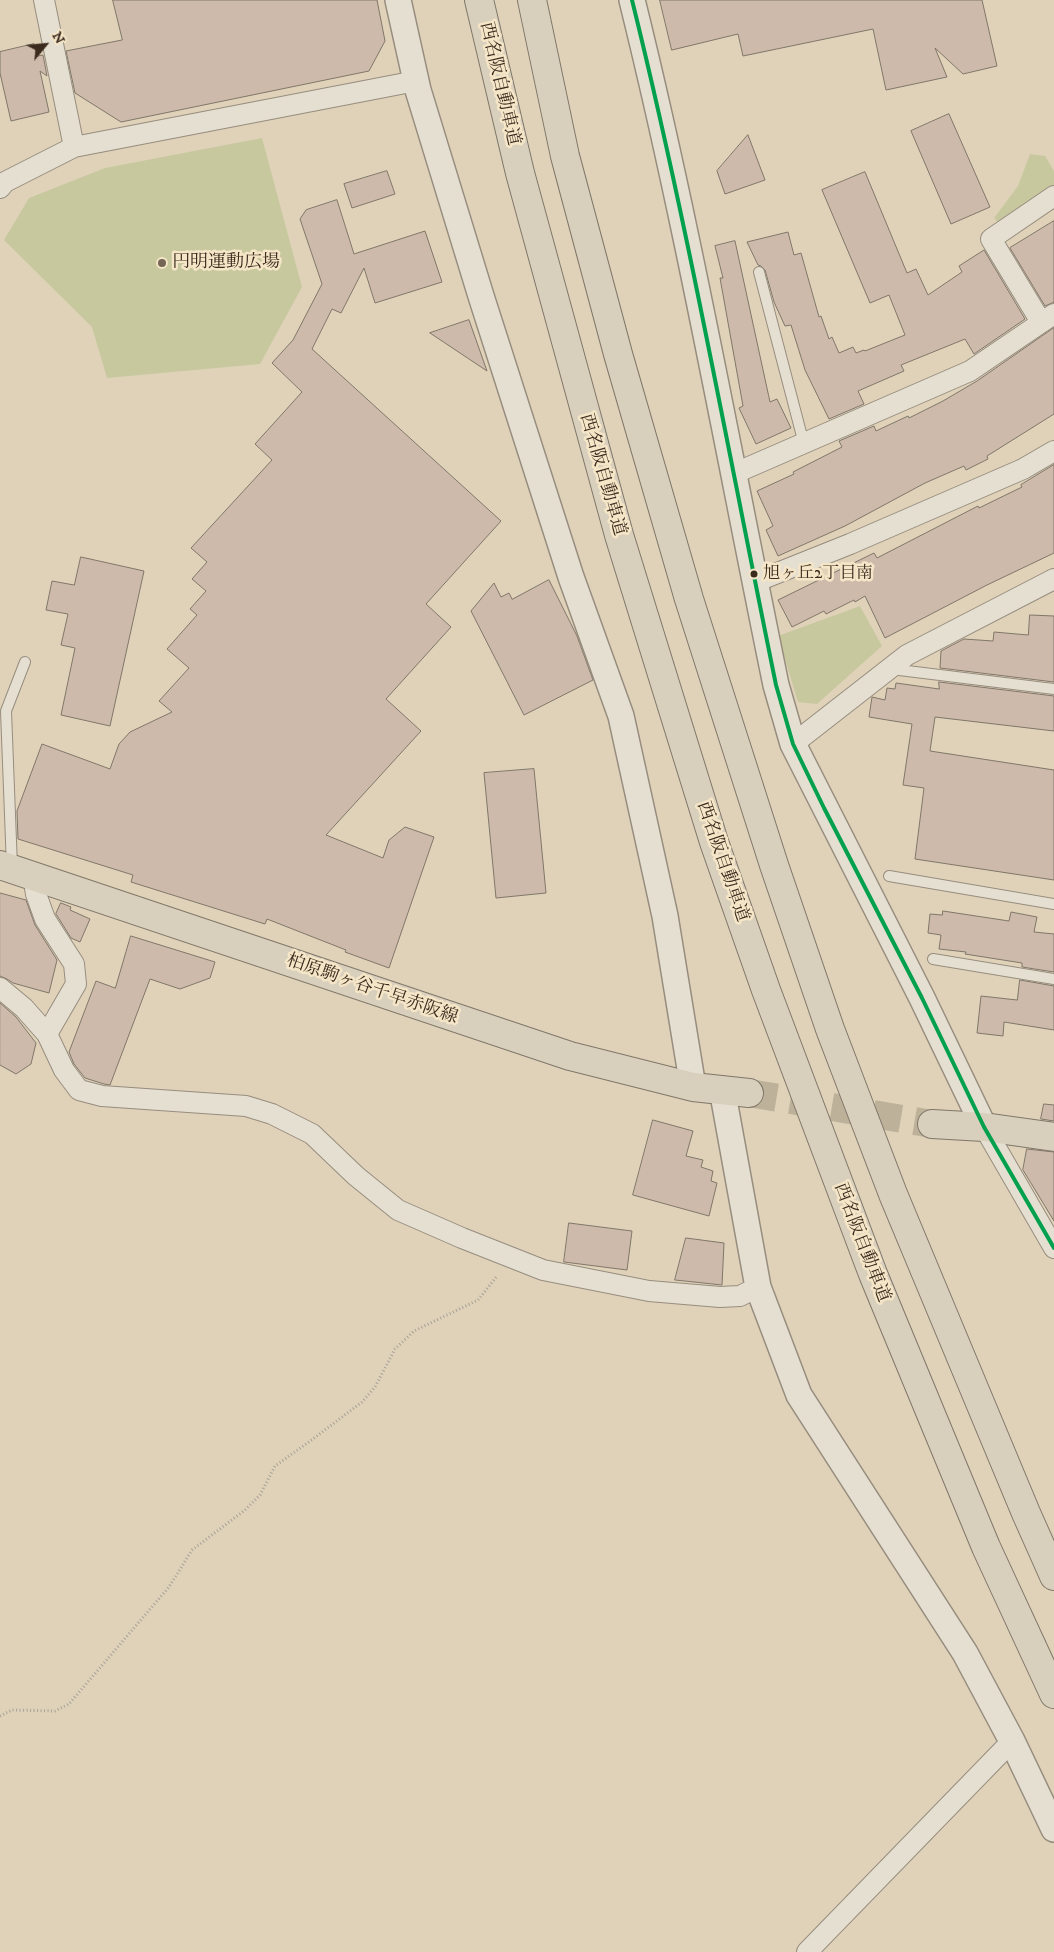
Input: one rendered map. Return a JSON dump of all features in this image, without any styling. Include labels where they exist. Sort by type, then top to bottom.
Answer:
[{"type":"main road","name":"西名阪自動車道","points":[[479,0],[520,173],[616,526],[714,842],[779,1026],[873,1274],[986,1547],[1054,1694]]},
{"type":"main road","points":[[532,0],[566,156],[618,354],[689,599],[777,874],[830,1029],[893,1194],[1022,1504],[1054,1576]]},
{"type":"main road","name":"柏原駒ヶ谷千早赤阪線","points":[[15,870],[570,1056],[693,1086],[749,1093]]},
{"type":"main road","points":[[932,1124],[984,1127],[1054,1137]]},
{"type":"street","points":[[44,0],[74,146]]},
{"type":"street","points":[[398,0],[416,81],[481,296],[571,578],[621,716],[665,916],[693,1086]]},
{"type":"street","points":[[632,0],[676,194],[776,684],[793,744],[922,998],[984,1127],[1054,1248]]},
{"type":"street","points":[[0,188],[5,182],[74,146],[416,81]]},
{"type":"street","points":[[733,474],[970,371],[1048,318],[991,239],[1054,196]]},
{"type":"street","points":[[755,582],[850,544],[1023,469],[1054,451]]},
{"type":"street","points":[[793,744],[907,655],[1054,579]]},
{"type":"street","points":[[15,870],[36,894],[45,919],[74,964],[76,984],[47,1034]]},
{"type":"street","points":[[0,988],[24,1008],[47,1034],[64,1070],[79,1090],[102,1096],[246,1106],[272,1114],[312,1134],[356,1176],[398,1210],[543,1270],[650,1291],[720,1297],[740,1296],[758,1287]]},
{"type":"street","points":[[722,1089],[758,1287],[799,1396],[966,1654],[1012,1741],[1054,1829]]},
{"type":"street","points":[[806,1952],[1012,1741]]},
{"type":"lane","points":[[759,272],[804,444]]},
{"type":"lane","points":[[15,870],[6,710],[25,662]]},
{"type":"lane","points":[[889,669],[1054,689]]},
{"type":"lane","points":[[889,876],[1054,904]]},
{"type":"lane","points":[[933,958],[1054,979]]},
{"type":"path","points":[[0,1716],[12,1710],[56,1711],[69,1704],[169,1586],[192,1550],[245,1510],[260,1495],[275,1466],[313,1440],[362,1402],[375,1387],[395,1349],[414,1331],[478,1300],[511,1258]]},
{"type":"green space","name":"円明運動広場","points":[[262,138],[302,287],[260,364],[107,378],[92,327],[4,240],[29,198],[105,168]]},
{"type":"green space","points":[[1030,154],[1045,156],[1054,171],[1054,188],[999,223],[994,218],[1018,186]]},
{"type":"green space","points":[[860,606],[882,646],[817,704],[798,702],[778,636]]},
{"type":"building","points":[[113,0],[377,0],[385,41],[369,71],[121,122],[75,93],[66,51],[122,40]]},
{"type":"building","points":[[660,0],[982,0],[997,66],[963,74],[935,48],[947,77],[886,90],[873,29],[743,56],[738,34],[672,50]]},
{"type":"building","points":[[34,44],[37,56],[43,55],[47,76],[40,71],[49,112],[11,121],[0,73],[0,52]]},
{"type":"building","points":[[949,114],[990,207],[951,224],[911,131]]},
{"type":"building","points":[[748,135],[765,180],[725,194],[717,171]]},
{"type":"building","points":[[387,171],[395,194],[352,208],[344,184]]},
{"type":"building","points":[[865,172],[907,273],[916,269],[928,295],[962,272],[959,266],[984,250],[1025,319],[974,354],[965,339],[901,365],[904,371],[858,391],[864,404],[829,419],[805,370],[791,325],[785,326],[774,302],[765,270],[758,265],[747,242],[788,232],[794,255],[801,253],[819,317],[821,316],[829,339],[832,337],[839,353],[853,347],[856,353],[865,351],[905,335],[889,295],[870,303],[822,190]]},
{"type":"building","points":[[337,200],[354,254],[425,231],[442,282],[375,303],[364,268],[341,313],[332,309],[312,349],[501,521],[426,604],[451,627],[386,699],[421,731],[326,835],[383,858],[389,840],[405,827],[434,837],[389,968],[345,952],[346,950],[267,919],[265,924],[131,882],[133,875],[18,839],[17,811],[42,744],[110,769],[119,744],[130,732],[172,712],[159,701],[189,668],[167,649],[197,615],[190,609],[206,591],[192,579],[207,562],[191,548],[272,460],[255,444],[302,392],[272,363],[293,340],[322,284],[300,219],[306,210]]},
{"type":"building","points":[[1054,221],[1054,302],[1045,306],[1010,248]]},
{"type":"building","points":[[735,241],[770,402],[777,399],[791,428],[756,444],[739,408],[743,406],[720,278],[723,278],[715,246]]},
{"type":"building","points":[[469,320],[487,371],[430,333]]},
{"type":"building","points":[[1054,328],[1054,414],[987,456],[988,459],[966,470],[964,466],[925,483],[845,526],[778,556],[766,530],[773,526],[757,491],[794,474],[793,472],[842,447],[839,441],[874,426],[876,431],[908,416],[909,418],[943,401],[977,381]]},
{"type":"building","points":[[1054,465],[1054,553],[987,585],[885,638],[865,596],[826,614],[824,611],[792,627],[778,600],[874,553],[877,558],[978,506],[979,508],[1022,487],[1021,485]]},
{"type":"building","points":[[81,557],[144,571],[110,726],[61,715],[75,648],[61,645],[68,614],[46,610],[52,581],[74,585]]},
{"type":"building","points":[[549,580],[577,636],[593,680],[524,715],[471,611],[494,583],[501,597],[509,593],[512,599]]},
{"type":"building","points":[[1030,615],[1054,616],[1054,682],[940,668],[941,651],[964,639],[993,641],[994,632],[1028,635]]},
{"type":"building","points":[[939,682],[1054,696],[1054,731],[935,717],[930,751],[1054,770],[1054,880],[915,859],[924,788],[903,785],[912,724],[869,717],[872,697],[885,700],[887,688],[895,689],[896,683],[939,689]]},
{"type":"building","points":[[534,769],[546,893],[496,898],[484,773]]},
{"type":"building","points":[[0,893],[26,900],[35,925],[57,960],[49,993],[13,983],[0,976]]},
{"type":"building","points":[[61,903],[71,907],[70,910],[90,919],[80,942],[71,938],[56,914]]},
{"type":"building","points":[[943,911],[1009,921],[1011,912],[1037,917],[1034,932],[1054,934],[1054,972],[1022,967],[1022,963],[965,954],[966,952],[939,949],[941,935],[928,933],[930,914],[942,915]]},
{"type":"building","points":[[131,936],[215,962],[210,978],[180,989],[150,979],[110,1085],[85,1078],[74,1064],[69,1052],[96,981],[115,988]]},
{"type":"building","points":[[1020,980],[1054,986],[1054,1030],[1004,1022],[1003,1036],[977,1033],[981,996],[1017,1000]]},
{"type":"building","points":[[0,1003],[16,1017],[36,1043],[31,1064],[16,1074],[0,1065]]},
{"type":"building","points":[[1044,1104],[1054,1105],[1054,1121],[1041,1119]]},
{"type":"building","points":[[653,1120],[693,1131],[686,1156],[703,1160],[701,1167],[713,1171],[711,1181],[717,1183],[709,1216],[633,1195]]},
{"type":"building","points":[[1027,1149],[1054,1152],[1054,1221],[1023,1170]]},
{"type":"building","points":[[569,1223],[632,1231],[627,1270],[564,1262]]},
{"type":"building","points":[[686,1238],[724,1243],[722,1285],[675,1280]]},
{"type":"tunnel","points":[[749,1093],[932,1124]]},
{"type":"transit line","points":[[632,0],[672,170],[776,685],[793,744],[922,998],[984,1127],[1054,1248]]},
{"type":"place","name":"円明運動広場","points":[[162,263]]},
{"type":"place","name":"旭ヶ丘2丁目南","points":[[754,574]]}]
